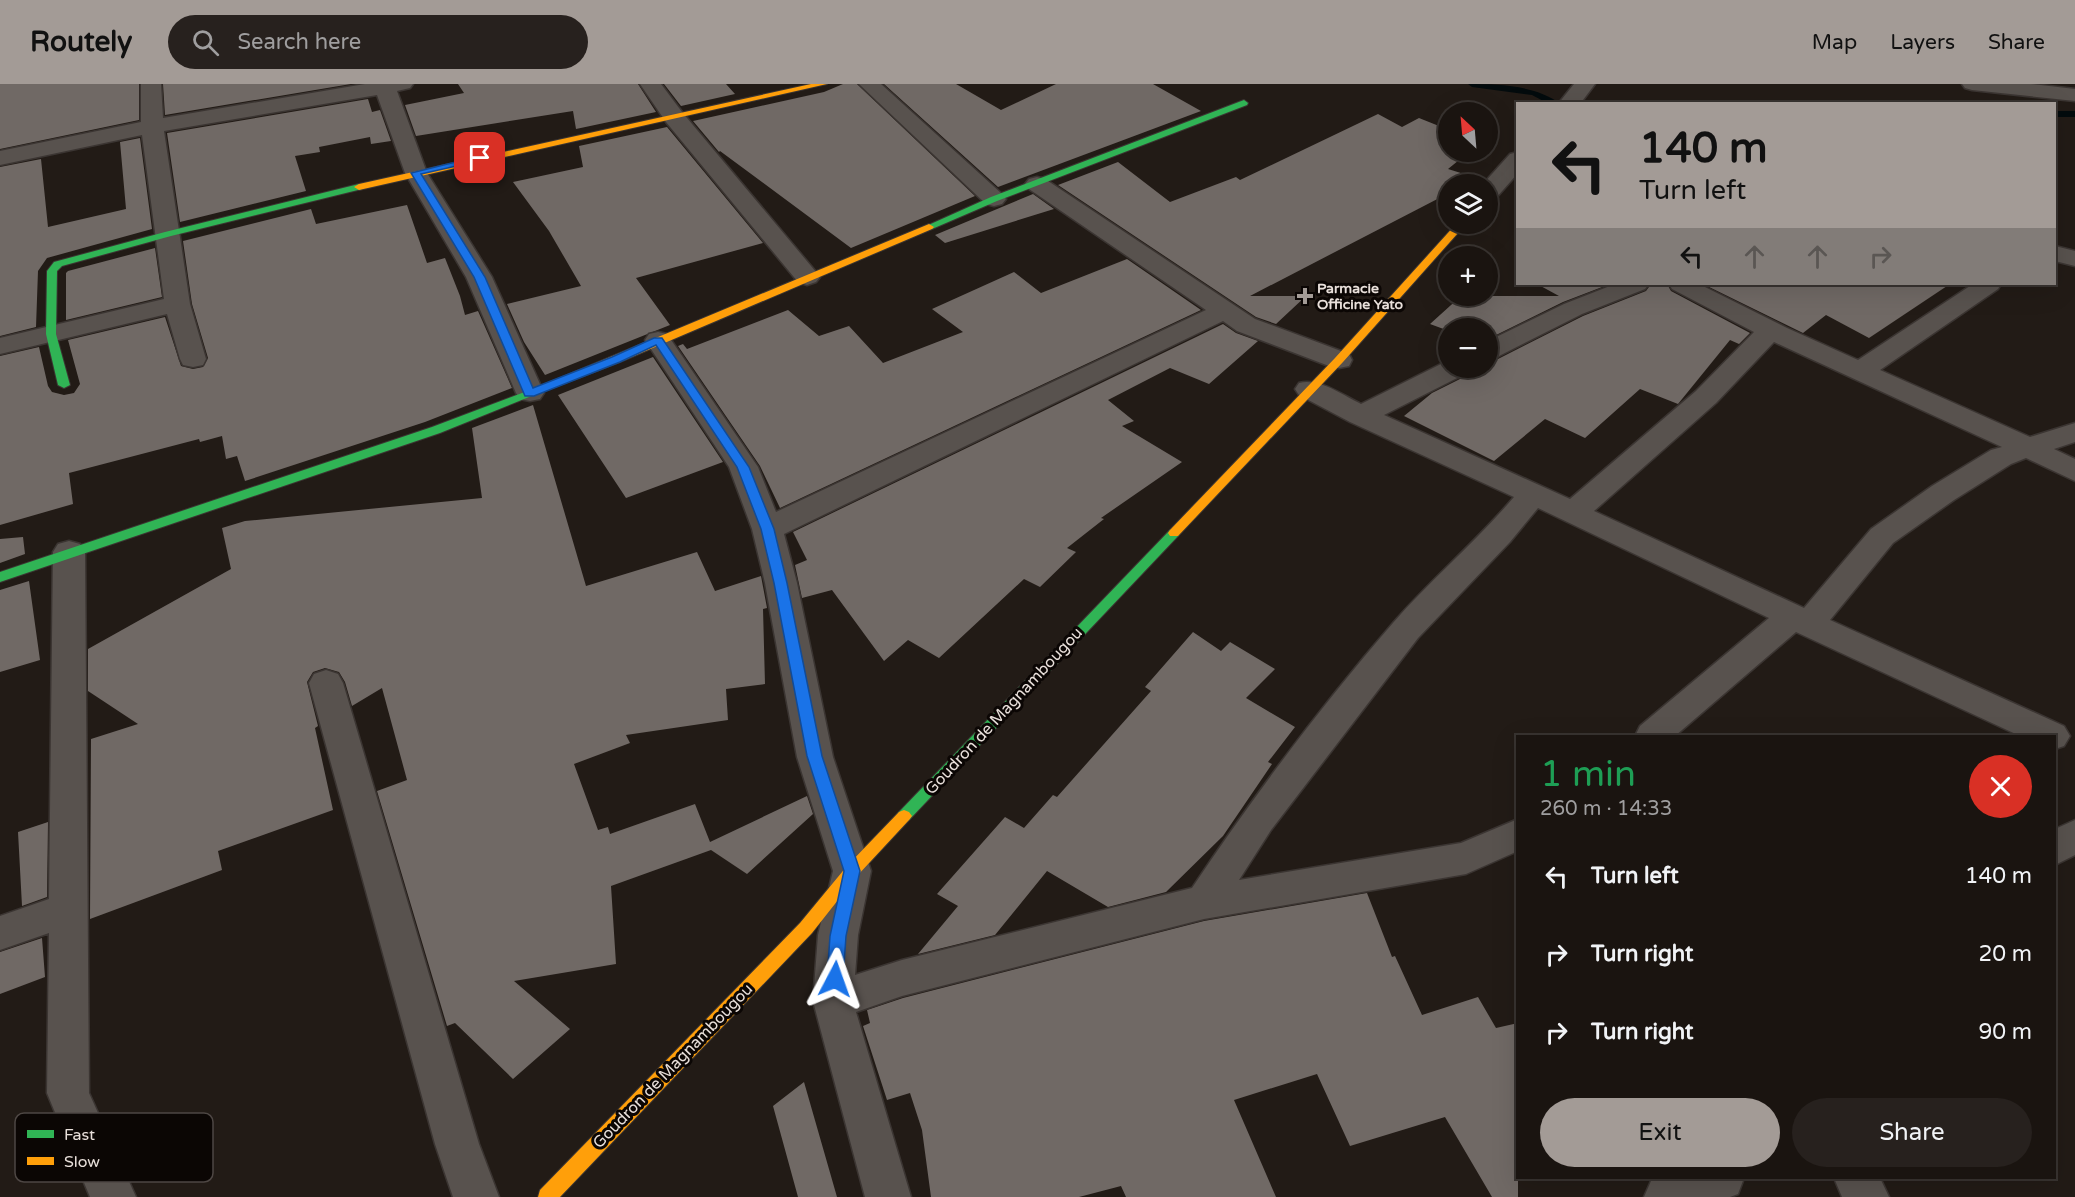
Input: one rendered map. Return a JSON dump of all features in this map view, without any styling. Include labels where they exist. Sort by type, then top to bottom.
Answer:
[{"type":"street","points":[[151,84],[152,126],[177,304],[193,359]]},
{"type":"street","points":[[650,84],[674,117],[807,277]]},
{"type":"street","points":[[64,385],[51,334],[52,271],[58,264],[168,234],[416,173],[823,84]]},
{"type":"street","points":[[869,84],[994,199]]},
{"type":"street","points":[[1972,84],[2075,95]]},
{"type":"street","points":[[0,158],[152,126],[390,85],[416,173],[480,277],[530,393]]},
{"type":"street","points":[[0,577],[436,430],[616,360],[658,340],[994,199],[1244,103]]},
{"type":"street","points":[[1498,182],[1516,161]]},
{"type":"street","points":[[1037,184],[1246,325],[1339,360]]},
{"type":"street","name":"Goudron de Magnambougou","points":[[547,1197],[806,928],[852,871],[1339,360],[1452,234]]},
{"type":"street","points":[[2056,253],[2075,259]]},
{"type":"street","points":[[1498,346],[1573,309],[1633,285]]},
{"type":"street","points":[[1683,285],[1769,331],[2029,447],[2075,471]]},
{"type":"street","points":[[1859,372],[1988,285]]},
{"type":"street","points":[[0,346],[177,304]]},
{"type":"street","points":[[767,529],[1224,311]]},
{"type":"street","points":[[1573,513],[1706,397],[1769,331]]},
{"type":"street","points":[[658,340],[743,467],[767,529],[781,583],[815,756],[852,871],[838,936],[833,1001],[888,1197]]},
{"type":"street","points":[[1360,416],[1438,377]]},
{"type":"street","points":[[1309,390],[1360,416],[1533,494],[1800,621],[2063,738]]},
{"type":"street","points":[[1653,735],[1800,621],[1882,536],[1943,493],[2001,457],[2075,432]]},
{"type":"street","points":[[1204,902],[1258,819],[1406,630],[1499,534],[1533,494]]},
{"type":"street","points":[[69,552],[68,1093],[76,1113]]},
{"type":"street","points":[[326,683],[457,1144],[476,1197]]},
{"type":"street","points":[[833,1001],[902,978],[1204,902],[1466,858],[1516,835]]},
{"type":"street","points":[[2056,848],[2075,835]]},
{"type":"street","points":[[0,933],[70,909]]},
{"type":"street","points":[[1668,1197],[1719,1179]]},
{"type":"street","points":[[1857,1179],[1866,1197]]},
{"type":"street","points":[[106,1182],[112,1197]]},
{"type":"building","points":[[0,84],[139,84],[139,120],[0,149]]},
{"type":"building","points":[[163,84],[351,84],[165,115]]},
{"type":"building","points":[[458,84],[638,84],[656,112],[576,129],[573,111],[416,136],[405,105],[464,93]]},
{"type":"building","points":[[664,84],[726,84],[735,94],[681,106]]},
{"type":"building","points":[[843,84],[857,84],[975,196],[851,248],[719,152],[693,121],[824,92]]},
{"type":"building","points":[[884,84],[956,84],[1001,110],[1056,84],[1153,84],[1201,111],[998,187]]},
{"type":"building","points":[[368,99],[372,112],[380,110],[391,141],[371,144],[370,137],[319,147],[320,152],[295,156],[306,191],[180,222],[167,133]]},
{"type":"building","points":[[1378,114],[1402,127],[1419,118],[1438,126],[1438,162],[1457,162],[1448,169],[1464,174],[1438,174],[1438,199],[1250,296],[1306,296],[1276,324],[1256,317],[1058,185],[1118,162],[1170,202],[1236,177],[1240,180]]},
{"type":"building","points":[[667,127],[763,243],[636,278],[670,325],[545,375],[524,342],[507,304],[581,286],[549,231],[513,182],[583,167],[579,146]]},
{"type":"building","points":[[140,138],[152,229],[47,258],[38,271],[36,327],[0,336],[0,167],[41,159],[48,227],[126,209],[120,142]]},
{"type":"building","points":[[1033,194],[1054,209],[945,243],[935,235]]},
{"type":"building","points":[[407,205],[427,263],[445,258],[465,315],[478,311],[512,388],[425,422],[245,481],[237,456],[226,459],[222,436],[200,442],[199,439],[69,473],[73,504],[0,525],[0,356],[39,347],[48,386],[52,392],[64,395],[74,393],[80,384],[68,340],[165,317],[181,366],[193,369],[203,367],[208,358],[192,304],[183,241],[311,209],[316,224]]},
{"type":"building","points":[[155,248],[162,297],[66,320],[66,273],[68,271]]},
{"type":"building","points":[[1127,259],[1201,310],[780,508],[760,466],[678,346],[683,344],[687,349],[788,310],[819,336],[849,326],[883,363],[963,332],[932,309],[1014,272],[1041,293]]},
{"type":"building","points":[[1539,285],[1607,285],[1563,302],[1498,334],[1498,318],[1438,318],[1438,327],[1430,324],[1450,306],[1498,306],[1498,296],[1559,296]]},
{"type":"building","points":[[1650,285],[1668,285],[1671,291],[1750,333],[1739,344],[1730,340],[1678,404],[1640,389],[1585,438],[1545,419],[1494,461],[1404,416],[1432,393],[1462,378],[1498,378],[1498,359],[1583,316],[1646,291]]},
{"type":"building","points":[[1705,285],[1948,285],[1869,338],[1826,315],[1803,333]]},
{"type":"building","points":[[1223,324],[1236,333],[1258,341],[1209,384],[1170,368],[1108,400],[1134,421],[1122,426],[1182,462],[1101,518],[1104,519],[1067,548],[1076,552],[1040,587],[1024,579],[939,658],[908,640],[884,661],[832,590],[802,598],[795,565],[807,560],[793,532]]},
{"type":"building","points":[[653,357],[723,462],[626,498],[558,395]]},
{"type":"building","points":[[533,405],[586,586],[697,552],[715,591],[761,576],[767,608],[763,609],[765,684],[726,689],[728,720],[626,735],[630,743],[574,764],[598,830],[608,827],[610,834],[695,804],[710,842],[807,796],[813,814],[747,874],[711,850],[611,886],[616,964],[514,981],[570,1029],[513,1079],[455,1023],[447,1026],[377,791],[407,780],[382,688],[352,706],[345,682],[339,672],[325,668],[313,672],[307,682],[318,726],[315,728],[333,810],[218,851],[222,870],[90,919],[91,739],[138,724],[88,691],[88,649],[231,569],[222,528],[245,521],[482,498],[472,428]]},
{"type":"building","points":[[23,537],[25,554],[0,563],[0,539]]},
{"type":"building","points":[[29,581],[40,660],[0,672],[0,590]]},
{"type":"building","points":[[1193,632],[1221,651],[1230,642],[1275,669],[1246,698],[1295,727],[1268,762],[1272,764],[1223,836],[1166,892],[1108,907],[1047,871],[995,935],[918,954],[958,906],[937,894],[1005,817],[1024,828],[1053,795],[1057,797],[1151,691],[1145,687]]},
{"type":"building","points":[[48,822],[47,897],[22,906],[18,832]]},
{"type":"building","points":[[1367,893],[1392,957],[1395,956],[1422,1015],[1478,997],[1496,1028],[1516,1023],[1518,1197],[1492,1197],[1445,1117],[1350,1146],[1317,1074],[1234,1100],[1276,1197],[1126,1197],[1121,1186],[1079,1197],[931,1197],[922,1130],[910,1093],[887,1100],[863,1026],[870,1023],[867,1010],[903,998],[1204,921]]},
{"type":"building","points":[[42,938],[45,977],[0,994],[0,952]]},
{"type":"building","points":[[804,1082],[837,1197],[798,1197],[773,1106]]},
{"type":"waterway","points":[[1472,84],[1534,93],[1553,102]]},
{"type":"waterway","points":[[2056,114],[2075,114]]},
{"type":"traffic: fast","points":[[929,227],[994,199],[1244,103]]},
{"type":"traffic: fast","points":[[64,385],[51,334],[52,271],[58,264],[168,234],[359,187]]},
{"type":"traffic: fast","points":[[0,577],[436,430],[530,393]]},
{"type":"traffic: fast","points":[[904,816],[1174,533]]},
{"type":"traffic: slow","points":[[359,187],[823,84]]},
{"type":"traffic: slow","points":[[530,393],[616,360],[929,227]]},
{"type":"traffic: slow","points":[[1174,533],[1339,360],[1452,234]]},
{"type":"traffic: slow","points":[[547,1197],[806,928],[852,871],[904,816]]},
{"type":"place","name":"Parmacie Officine Yato","points":[[1305,296]]},
{"type":"route","points":[[480,158],[416,173],[480,277],[530,393],[616,360],[658,340],[743,467],[767,529],[781,583],[815,756],[852,871],[838,936],[835,979]]}]
